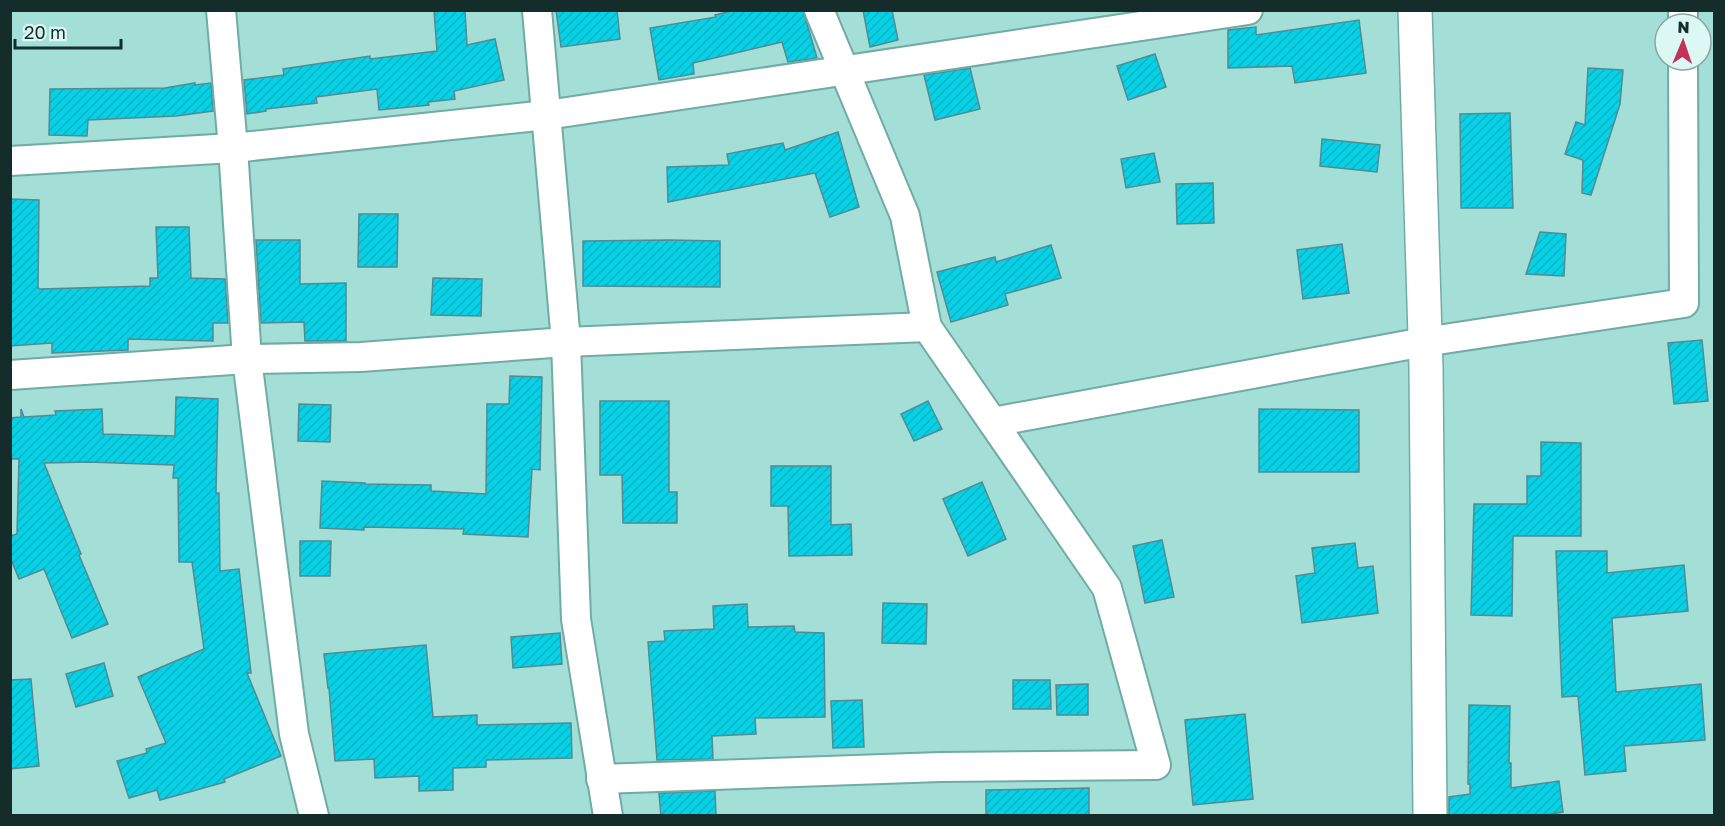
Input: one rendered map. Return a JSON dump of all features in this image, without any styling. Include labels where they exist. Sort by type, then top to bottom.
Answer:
[{"type":"street","points":[[221,10],[247,359],[294,734],[315,816]]},
{"type":"street","points":[[537,10],[566,342],[576,619],[608,816]]},
{"type":"street","points":[[601,779],[940,767],[1156,765],[1107,588],[927,327],[905,216],[819,10]]},
{"type":"street","points":[[10,161],[233,148],[547,115],[1248,10]]},
{"type":"street","points":[[1415,10],[1424,342],[1430,816]]},
{"type":"street","points":[[993,422],[1424,342],[1684,303],[1683,72]]},
{"type":"street","points":[[10,375],[247,359],[361,357],[566,342],[927,327]]},
{"type":"building","points":[[434,10],[465,10],[467,45],[495,39],[504,80],[454,91],[455,99],[428,102],[429,105],[379,110],[377,89],[316,97],[317,103],[266,109],[266,111],[247,114],[244,80],[284,75],[283,69],[370,56],[370,59],[437,51]]},
{"type":"building","points":[[556,10],[617,10],[620,39],[561,47]]},
{"type":"building","points":[[735,10],[803,10],[817,58],[788,62],[782,42],[693,63],[694,74],[659,80],[650,28],[716,17],[715,15]]},
{"type":"building","points":[[863,10],[892,10],[898,40],[870,47]]},
{"type":"building","points":[[1359,20],[1366,73],[1295,83],[1292,66],[1228,68],[1228,30],[1256,27],[1256,35]]},
{"type":"building","points":[[1155,54],[1166,87],[1128,100],[1117,66]]},
{"type":"building","points":[[970,68],[980,109],[935,120],[924,75]]},
{"type":"building","points":[[1588,68],[1623,70],[1620,104],[1591,195],[1582,193],[1583,160],[1565,154],[1576,122],[1585,125]]},
{"type":"building","points":[[195,83],[195,85],[211,83],[213,111],[176,116],[88,120],[87,136],[49,135],[50,89],[165,88]]},
{"type":"building","points":[[1510,113],[1513,208],[1461,208],[1460,114]]},
{"type":"building","points":[[838,132],[859,207],[830,217],[815,173],[668,202],[667,167],[729,165],[727,154],[783,143],[785,150]]},
{"type":"building","points":[[1322,139],[1380,145],[1377,172],[1320,166]]},
{"type":"building","points":[[1154,153],[1160,182],[1126,188],[1121,159]]},
{"type":"building","points":[[1213,183],[1214,223],[1177,224],[1176,184]]},
{"type":"building","points":[[10,199],[39,200],[38,288],[40,289],[150,286],[150,278],[158,278],[156,227],[189,227],[191,278],[225,279],[228,323],[213,323],[213,341],[128,339],[128,350],[52,353],[52,343],[10,346]]},
{"type":"building","points":[[359,214],[398,214],[397,267],[358,267]]},
{"type":"building","points":[[1540,232],[1566,234],[1564,276],[1526,274]]},
{"type":"building","points":[[256,240],[300,240],[300,284],[346,283],[346,341],[305,341],[304,322],[261,323]]},
{"type":"building","points":[[583,241],[720,241],[720,287],[583,286]]},
{"type":"building","points":[[1342,244],[1349,293],[1303,299],[1297,250]]},
{"type":"building","points":[[1051,245],[1061,278],[1005,294],[1008,305],[951,322],[937,272],[995,257],[996,262]]},
{"type":"building","points":[[433,278],[482,279],[481,316],[431,315]]},
{"type":"building","points":[[1702,340],[1708,401],[1674,404],[1668,343]]},
{"type":"building","points":[[510,376],[542,377],[540,470],[532,469],[528,537],[463,534],[464,529],[320,528],[322,481],[431,485],[431,491],[486,494],[487,404],[509,404]]},
{"type":"building","points":[[176,397],[218,399],[216,493],[219,493],[220,571],[239,569],[251,673],[247,673],[281,756],[224,779],[225,782],[193,791],[160,800],[157,790],[129,798],[117,761],[147,753],[146,749],[166,743],[138,677],[204,649],[192,562],[179,562],[178,478],[173,478],[174,465],[44,463],[108,624],[72,638],[44,569],[19,579],[10,557],[10,536],[17,534],[19,459],[10,459],[10,418],[21,417],[21,409],[24,417],[56,415],[55,411],[102,409],[103,434],[175,436]]},
{"type":"building","points":[[600,401],[669,401],[669,492],[677,492],[677,523],[623,523],[622,475],[600,475]]},
{"type":"building","points":[[928,401],[942,429],[914,441],[901,414]]},
{"type":"building","points":[[299,404],[331,405],[330,442],[298,441]]},
{"type":"building","points":[[1259,409],[1359,410],[1359,472],[1259,472]]},
{"type":"building","points":[[1541,442],[1581,443],[1581,536],[1513,536],[1512,616],[1471,615],[1474,504],[1527,504],[1527,476],[1541,476]]},
{"type":"building","points":[[771,466],[831,466],[831,525],[851,524],[852,555],[789,556],[788,506],[771,506]]},
{"type":"building","points":[[982,482],[1006,539],[968,556],[943,499]]},
{"type":"building","points":[[1162,540],[1174,597],[1145,603],[1133,546]]},
{"type":"building","points":[[300,541],[331,541],[330,576],[300,576]]},
{"type":"building","points":[[1355,543],[1358,568],[1373,566],[1378,613],[1302,623],[1296,576],[1315,573],[1312,548]]},
{"type":"building","points":[[1556,551],[1607,551],[1607,573],[1684,565],[1688,611],[1612,618],[1616,692],[1701,684],[1705,740],[1624,746],[1626,771],[1585,775],[1578,696],[1562,697]]},
{"type":"building","points":[[883,603],[927,604],[926,644],[882,643]]},
{"type":"building","points":[[747,604],[748,627],[794,626],[795,632],[824,633],[825,717],[755,718],[756,734],[712,736],[713,759],[657,760],[648,642],[665,641],[664,631],[714,629],[713,606]]},
{"type":"building","points":[[560,633],[562,664],[513,668],[511,637]]},
{"type":"building","points":[[426,645],[433,717],[477,715],[477,725],[571,723],[572,758],[486,760],[486,767],[453,768],[453,790],[419,791],[419,776],[375,778],[374,759],[335,761],[324,654]]},
{"type":"building","points":[[104,663],[113,696],[76,707],[66,674]]},
{"type":"building","points":[[31,679],[39,766],[10,769],[10,680]]},
{"type":"building","points":[[1013,680],[1050,680],[1051,709],[1013,709]]},
{"type":"building","points":[[1088,684],[1088,715],[1057,715],[1056,685]]},
{"type":"building","points":[[862,700],[864,747],[833,748],[831,701]]},
{"type":"building","points":[[1469,705],[1510,706],[1511,788],[1559,781],[1563,812],[1538,816],[1449,816],[1449,797],[1470,794],[1470,784],[1468,784]]},
{"type":"building","points":[[1245,714],[1253,799],[1193,805],[1185,720]]},
{"type":"building","points":[[1089,788],[1089,816],[986,816],[986,790]]},
{"type":"building","points":[[715,791],[716,816],[661,816],[659,793]]}]
